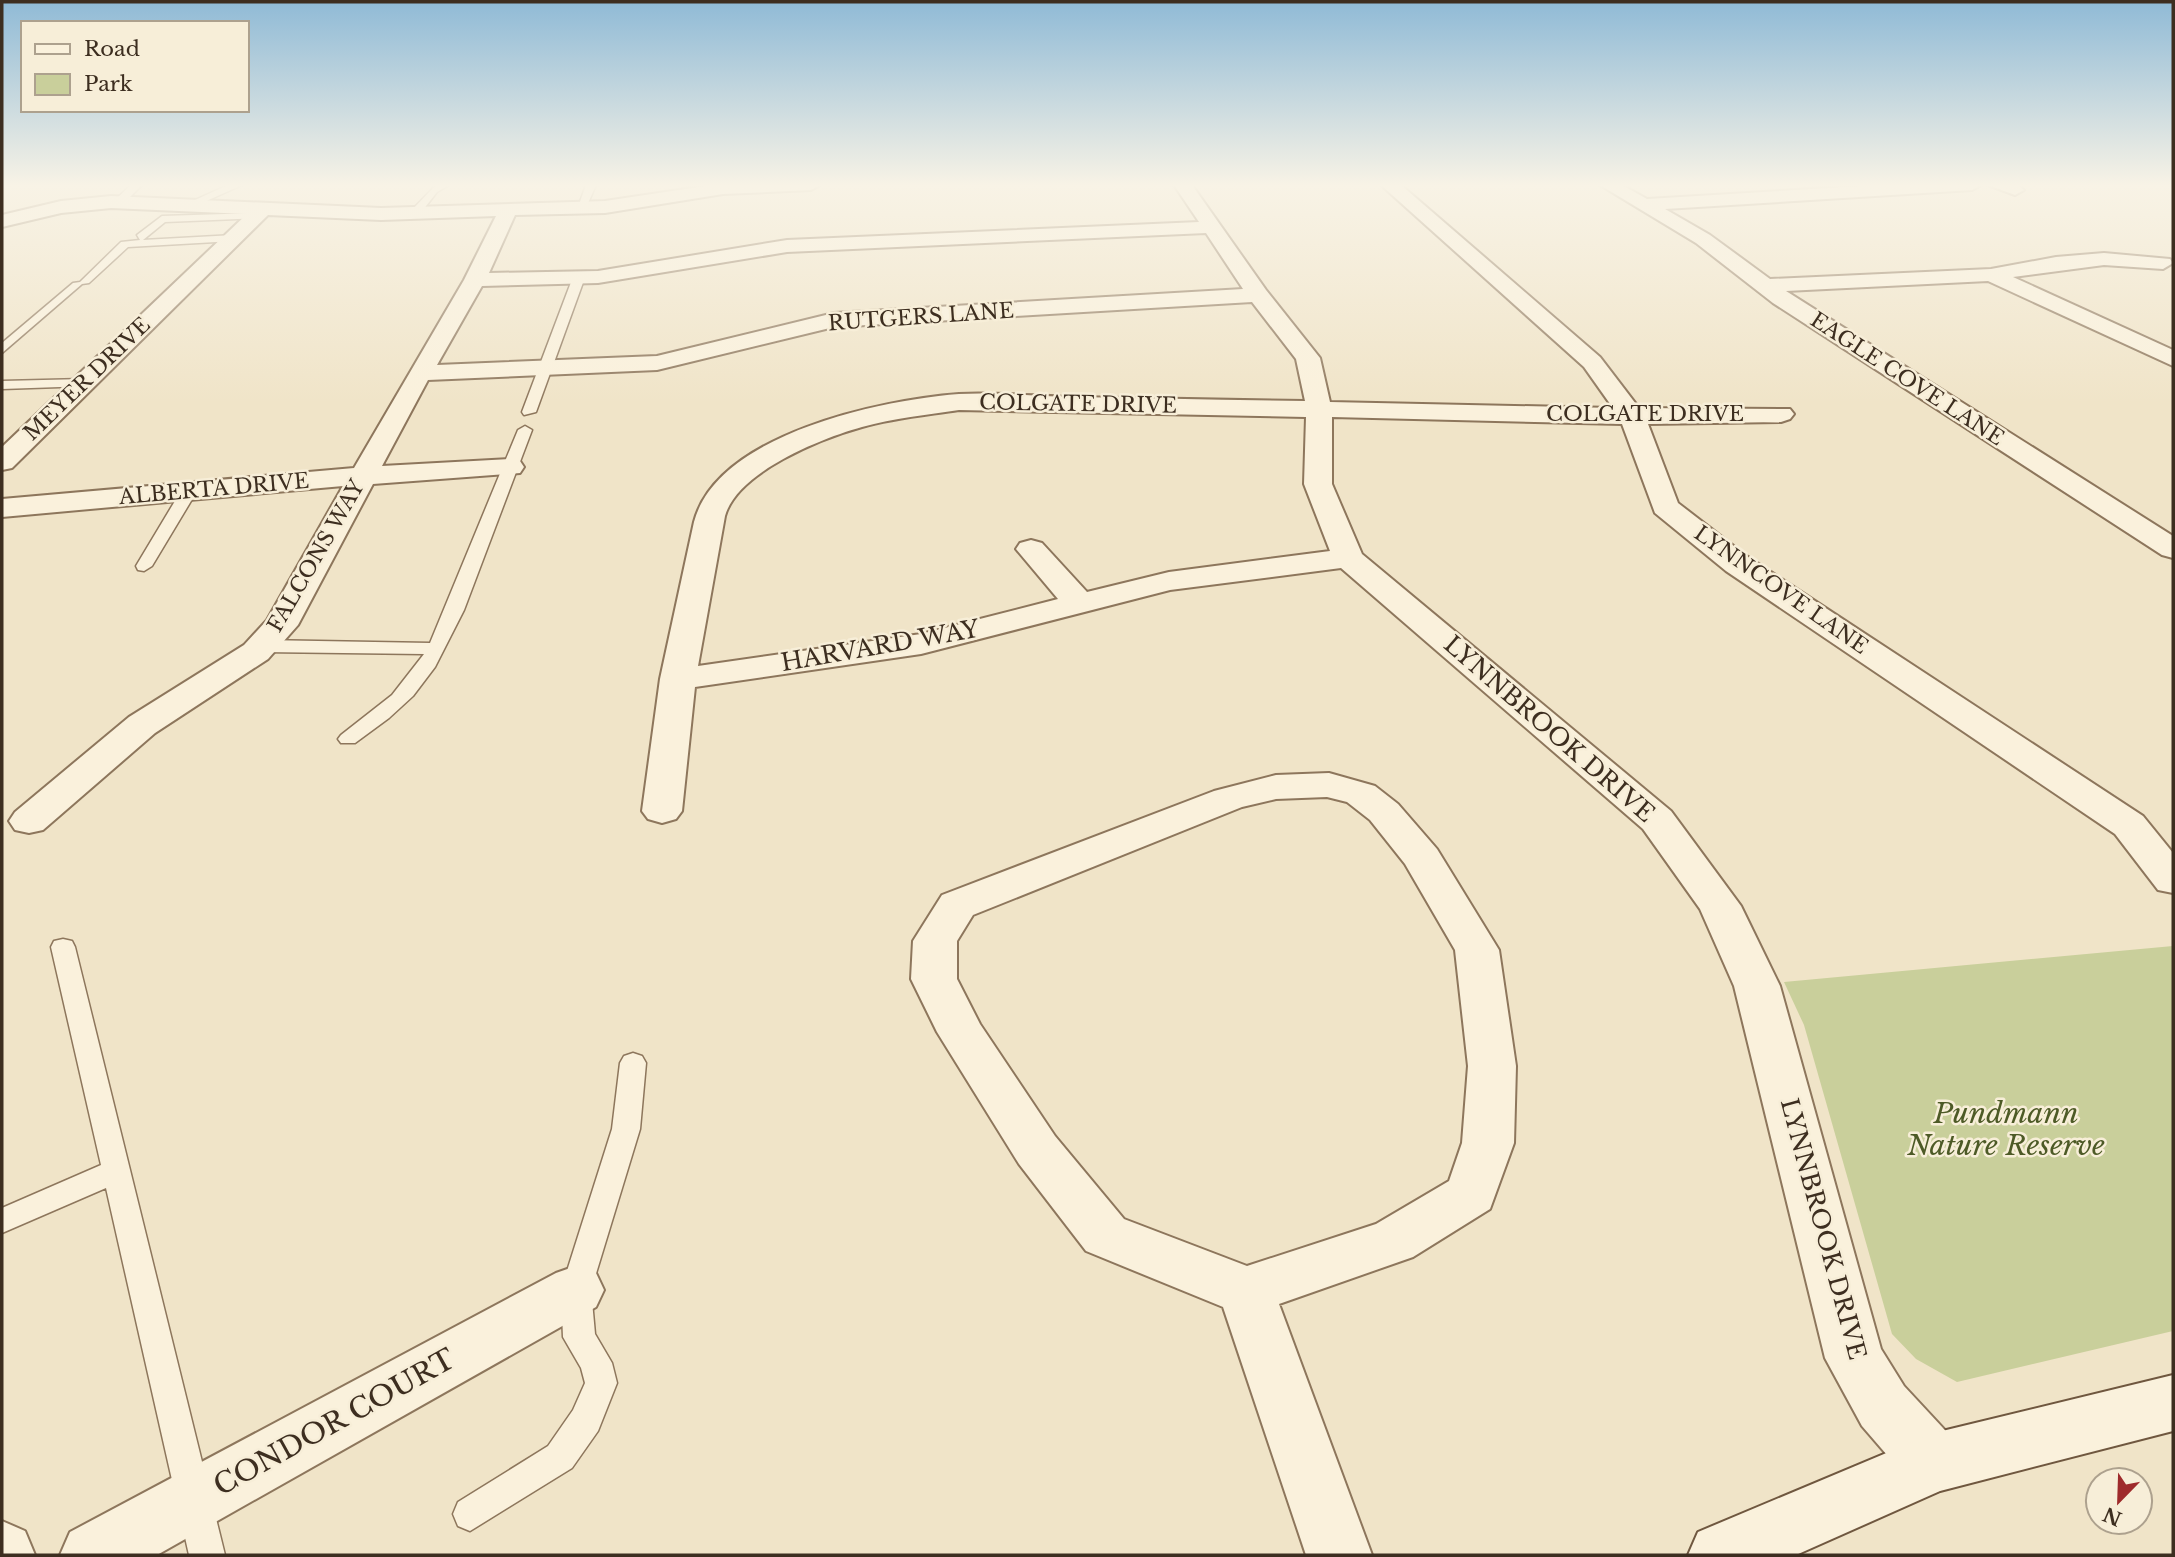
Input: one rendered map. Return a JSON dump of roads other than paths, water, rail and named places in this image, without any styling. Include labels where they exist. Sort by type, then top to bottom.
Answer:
[{"type":"street","name":"MEYER DRIVE","points":[[2,462],[213,258]]},
{"type":"street","name":"FALCONS WAY","points":[[29,821],[142,724],[262,646],[281,625],[419,373],[486,258]]},
{"type":"street","points":[[475,280],[579,277],[709,258]]},
{"type":"street","name":"LYNNBROOK DRIVE","points":[[1233,258],[1258,295],[1308,358],[1319,409],[1318,485],[1348,558],[1657,820],[1720,906],[1757,986],[1854,1358],[1883,1406],[1934,1463]]},
{"type":"street","name":"LYNNCOVE LANE","points":[[1473,258],[1592,362],[1632,416],[1664,507],[1737,564],[2129,825],[2173,880]]},
{"type":"street","name":"EAGLE COVE LANE","points":[[1727,258],[1764,286],[2173,549]]},
{"type":"street","points":[[1764,286],[1992,275],[2056,263],[2104,259],[2163,263]]},
{"type":"street","points":[[1992,275],[2173,359]]},
{"type":"street","name":"RUTGERS LANE","points":[[419,373],[657,363],[834,320],[1258,295]]},
{"type":"street","name":"COLGATE DRIVE","points":[[662,811],[678,679],[716,499],[735,480],[757,465],[813,436],[853,421],[959,402],[1632,416],[1781,414]]},
{"type":"street","name":"ALBERTA DRIVE","points":[[2,508],[363,476],[510,467]]},
{"type":"street","points":[[1031,549],[1080,604]]},
{"type":"street","name":"HARVARD WAY","points":[[678,679],[921,644],[1169,581],[1348,558]]},
{"type":"street","points":[[1246,1291],[1394,1241],[1471,1194],[1488,1143],[1492,1066],[1477,950],[1422,858],[1384,812],[1361,794],[1329,785],[1276,787],[1228,799],[957,905],[934,941],[934,979],[961,1032],[1037,1150],[1105,1236],[1246,1291],[1339,1555]]},
{"type":"street","name":"CONDOR COURT","points":[[93,1555],[200,1527],[576,1290]]},
{"type":"street","points":[[1721,1555],[1934,1463],[2173,1403]]},
{"type":"lane","points":[[2,349],[110,258]]},
{"type":"lane","points":[[529,412],[579,277]]},
{"type":"lane","points":[[2,385],[78,387]]},
{"type":"lane","points":[[2,395],[78,387]]},
{"type":"lane","points":[[348,739],[398,701],[416,682],[435,649],[453,617],[525,430]]},
{"type":"lane","points":[[144,566],[189,491]]},
{"type":"lane","points":[[262,646],[435,649]]},
{"type":"lane","points":[[63,947],[200,1527]]},
{"type":"lane","points":[[470,1514],[560,1457],[586,1420],[600,1383],[596,1363],[579,1338],[576,1290],[626,1129],[633,1063]]},
{"type":"lane","points":[[2,1221],[116,1171]]},
{"type":"park label","name":"Pundmann Nature Reserve","points":[[2006,1129]]}]
